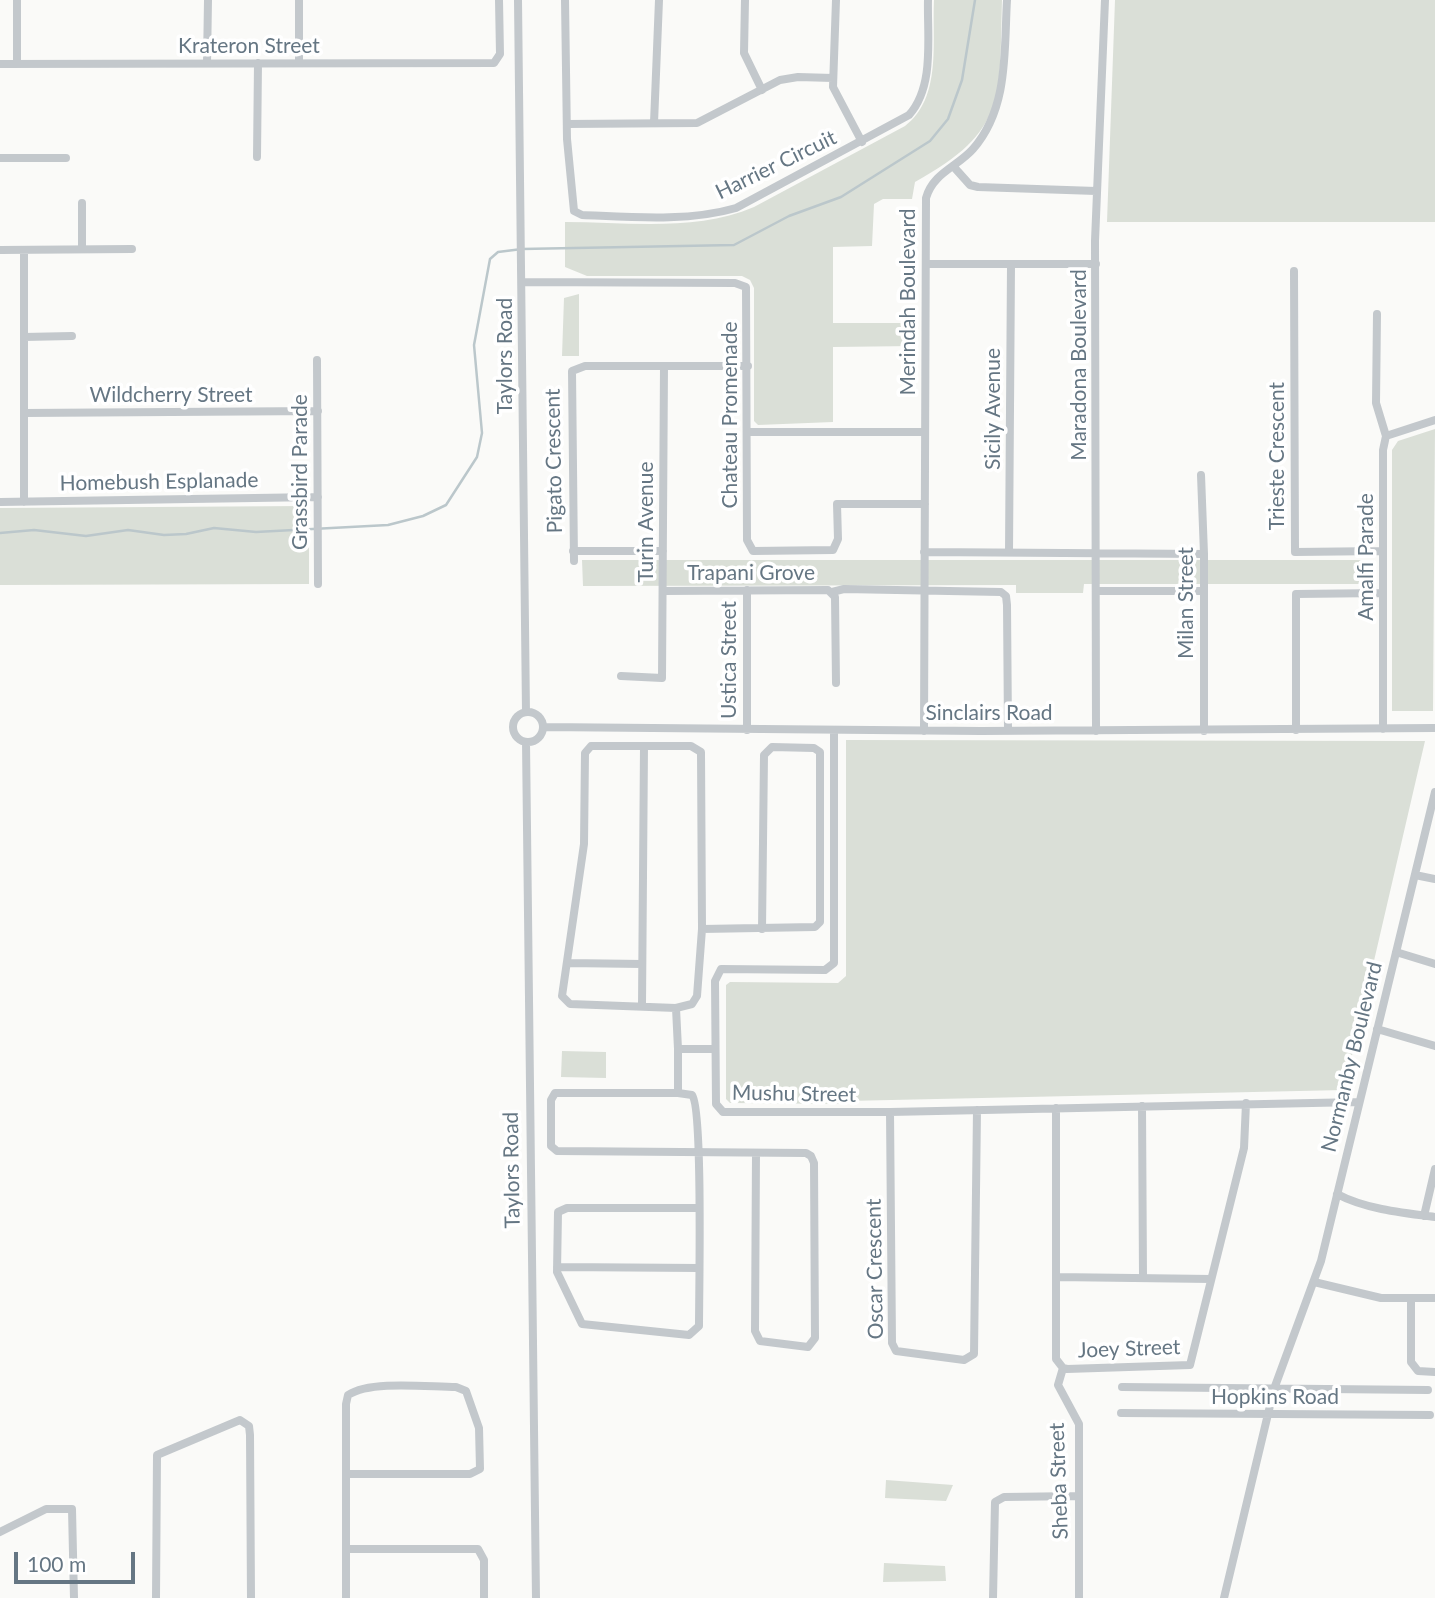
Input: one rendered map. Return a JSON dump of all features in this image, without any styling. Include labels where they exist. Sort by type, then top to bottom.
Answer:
[{"type":"street","points":[[17,0],[17,64]]},
{"type":"street","points":[[207,63],[208,0]]},
{"type":"street","points":[[299,0],[299,63]]},
{"type":"street","name":"Krateron Street","points":[[0,64],[498,61],[499,0]]},
{"type":"street","name":"Taylors Road","points":[[518,0],[526,712]]},
{"type":"street","name":"Harrier Circuit","points":[[565,0],[567,124],[573,208],[582,215],[697,215],[723,212],[751,201],[909,114],[922,97],[928,0]]},
{"type":"street","points":[[654,123],[659,0]]},
{"type":"street","points":[[745,0],[744,53],[762,90]]},
{"type":"street","points":[[836,0],[833,78],[835,94],[862,142]]},
{"type":"street","name":"Merindah Boulevard","points":[[925,731],[928,190],[940,175],[983,136],[997,107],[1004,65],[1007,0]]},
{"type":"street","name":"Maradona Boulevard","points":[[1096,731],[1096,191],[1105,0]]},
{"type":"street","points":[[257,157],[258,63]]},
{"type":"street","points":[[567,124],[705,121],[792,77],[833,78]]},
{"type":"street","points":[[0,158],[66,158]]},
{"type":"street","points":[[953,166],[970,185],[978,187],[1096,191]]},
{"type":"street","points":[[82,203],[82,249]]},
{"type":"street","points":[[0,250],[132,248]]},
{"type":"street","points":[[24,250],[24,502]]},
{"type":"street","points":[[926,264],[1096,264]]},
{"type":"street","name":"Sicily Avenue","points":[[1009,552],[1011,265]]},
{"type":"street","name":"Trieste Crescent","points":[[1294,271],[1295,552],[1383,551]]},
{"type":"street","name":"Chateau Promenade","points":[[522,282],[741,284],[748,297],[747,540],[753,551],[832,550],[838,539],[837,504],[925,504]]},
{"type":"street","name":"Amalfi Parade","points":[[1377,314],[1377,403],[1386,436],[1383,450],[1383,729]]},
{"type":"street","points":[[24,337],[72,336]]},
{"type":"street","name":"Grassbird Parade","points":[[317,360],[318,584]]},
{"type":"street","name":"Pigato Crescent","points":[[574,561],[572,371],[585,366],[748,366]]},
{"type":"street","name":"Turin Avenue","points":[[621,676],[662,678],[664,366]]},
{"type":"street","name":"Wildcherry Street","points":[[24,413],[318,411]]},
{"type":"street","points":[[1386,436],[1435,420]]},
{"type":"street","points":[[748,432],[925,432]]},
{"type":"street","name":"Milan Street","points":[[1201,475],[1204,731]]},
{"type":"street","name":"Homebush Esplanade","points":[[0,502],[318,497]]},
{"type":"street","points":[[573,551],[663,551]]},
{"type":"street","points":[[925,552],[1204,554]]},
{"type":"street","points":[[832,592],[844,589],[1001,592],[1006,596],[1008,731]]},
{"type":"street","name":"Ustica Street","points":[[747,590],[747,730]]},
{"type":"street","name":"Trapani Grove","points":[[663,591],[832,592],[835,597],[836,683]]},
{"type":"street","points":[[1096,591],[1203,591]]},
{"type":"street","points":[[1296,730],[1296,594],[1383,593]]},
{"type":"street","points":[[526,712],[537,715],[543,727],[536,740],[526,742],[518,738],[513,726],[517,717],[526,712]]},
{"type":"street","name":"Sinclairs Road","points":[[543,727],[925,731],[1435,728]]},
{"type":"street","name":"Mushu Street","points":[[834,730],[834,963],[825,970],[721,969],[715,981],[715,1049],[716,1104],[723,1112],[890,1112],[1246,1102],[1359,1102]]},
{"type":"street","name":"Taylors Road","points":[[526,742],[536,1598]]},
{"type":"street","points":[[595,746],[644,746],[691,746],[701,752],[702,929],[696,1001],[688,1006],[676,1007],[566,1003],[562,991],[585,831],[585,753],[595,746]]},
{"type":"street","points":[[642,1005],[644,746]]},
{"type":"street","points":[[702,929],[762,929],[815,927],[820,922],[820,752],[814,748],[772,747],[764,755],[762,929]]},
{"type":"street","name":"Normanby Boulevard","points":[[1224,1598],[1274,1389],[1314,1282],[1435,792]]},
{"type":"street","points":[[1415,875],[1435,879]]},
{"type":"street","points":[[1396,952],[1435,964]]},
{"type":"street","points":[[567,963],[642,964]]},
{"type":"street","points":[[676,1007],[678,1093]]},
{"type":"street","points":[[1377,1030],[1435,1046]]},
{"type":"street","points":[[678,1049],[715,1049]]},
{"type":"street","points":[[699,1208],[567,1208],[558,1212],[557,1267],[582,1325],[689,1335],[699,1326],[699,1208],[698,1152],[696,1100],[692,1094],[678,1093],[555,1093],[551,1100],[551,1146],[557,1151],[698,1152],[756,1153],[806,1153],[814,1163],[815,1338],[808,1347],[760,1341],[755,1331],[756,1153]]},
{"type":"street","name":"Joey Street","points":[[1056,1108],[1056,1359],[1063,1368],[1124,1370],[1190,1365],[1244,1148],[1246,1102]]},
{"type":"street","points":[[1143,1106],[1143,1277]]},
{"type":"street","name":"Oscar Crescent","points":[[890,1112],[892,1343],[896,1351],[964,1360],[974,1354],[977,1110]]},
{"type":"street","points":[[1424,1216],[1435,1169]]},
{"type":"street","points":[[1337,1194],[1348,1199],[1435,1217]]},
{"type":"street","points":[[557,1267],[699,1268]]},
{"type":"street","points":[[1056,1278],[1211,1279]]},
{"type":"street","points":[[1314,1282],[1372,1296],[1435,1298]]},
{"type":"street","points":[[1411,1298],[1411,1362],[1418,1371],[1435,1372]]},
{"type":"street","name":"Sheba Street","points":[[1063,1368],[1058,1385],[1079,1424],[1079,1598]]},
{"type":"street","points":[[346,1475],[470,1474],[480,1469],[479,1428],[466,1391],[456,1387],[388,1386],[356,1390],[348,1395],[346,1475],[346,1598]]},
{"type":"street","name":"Hopkins Road","points":[[1122,1387],[1428,1390]]},
{"type":"street","name":"Hopkins Road","points":[[1121,1413],[1430,1415]]},
{"type":"street","points":[[156,1598],[157,1455],[233,1421],[245,1422],[250,1435],[251,1598]]},
{"type":"street","points":[[993,1598],[995,1502],[1004,1497],[1079,1496]]},
{"type":"street","points":[[0,1532],[46,1509],[72,1509],[74,1598]]},
{"type":"street","points":[[346,1549],[478,1549],[484,1560],[484,1598]]},
{"type":"shaded area","points":[[934,0],[1002,0],[998,87],[992,108],[983,128],[967,146],[945,164],[915,182],[912,199],[883,199],[874,204],[872,246],[833,247],[833,323],[914,323],[914,346],[833,347],[833,422],[758,425],[754,421],[754,288],[750,280],[742,276],[587,276],[565,267],[565,222],[685,223],[732,215],[754,207],[905,126],[917,114],[930,85],[934,51]]},
{"type":"shaded area","points":[[1115,0],[1435,0],[1435,222],[1107,222]]},
{"type":"shaded area","points":[[579,294],[579,356],[562,356],[564,298]]},
{"type":"shaded area","points":[[1435,429],[1433,711],[1392,711],[1392,450],[1398,441]]},
{"type":"shaded area","points":[[305,506],[309,510],[309,584],[0,585],[0,508]]},
{"type":"shaded area","points":[[582,560],[1374,560],[1374,584],[1084,584],[1083,593],[1016,593],[1016,585],[583,586]]},
{"type":"shaded area","points":[[846,740],[1425,741],[1344,1090],[846,1101],[845,1104],[730,1103],[726,1099],[726,985],[730,982],[838,983],[846,976]]},
{"type":"shaded area","points":[[562,1051],[606,1052],[606,1078],[561,1077]]},
{"type":"shaded area","points":[[886,1480],[953,1485],[946,1501],[885,1498]]},
{"type":"shaded area","points":[[884,1563],[945,1566],[946,1581],[883,1582]]},
{"type":"waterway","points":[[0,533],[34,530],[86,536],[128,530],[164,535],[214,528],[256,532],[388,525],[423,516],[446,505],[477,457],[482,433],[474,345],[490,259],[498,252],[522,249],[734,245],[789,216],[841,197],[930,141],[948,119],[962,80],[975,0]]}]
